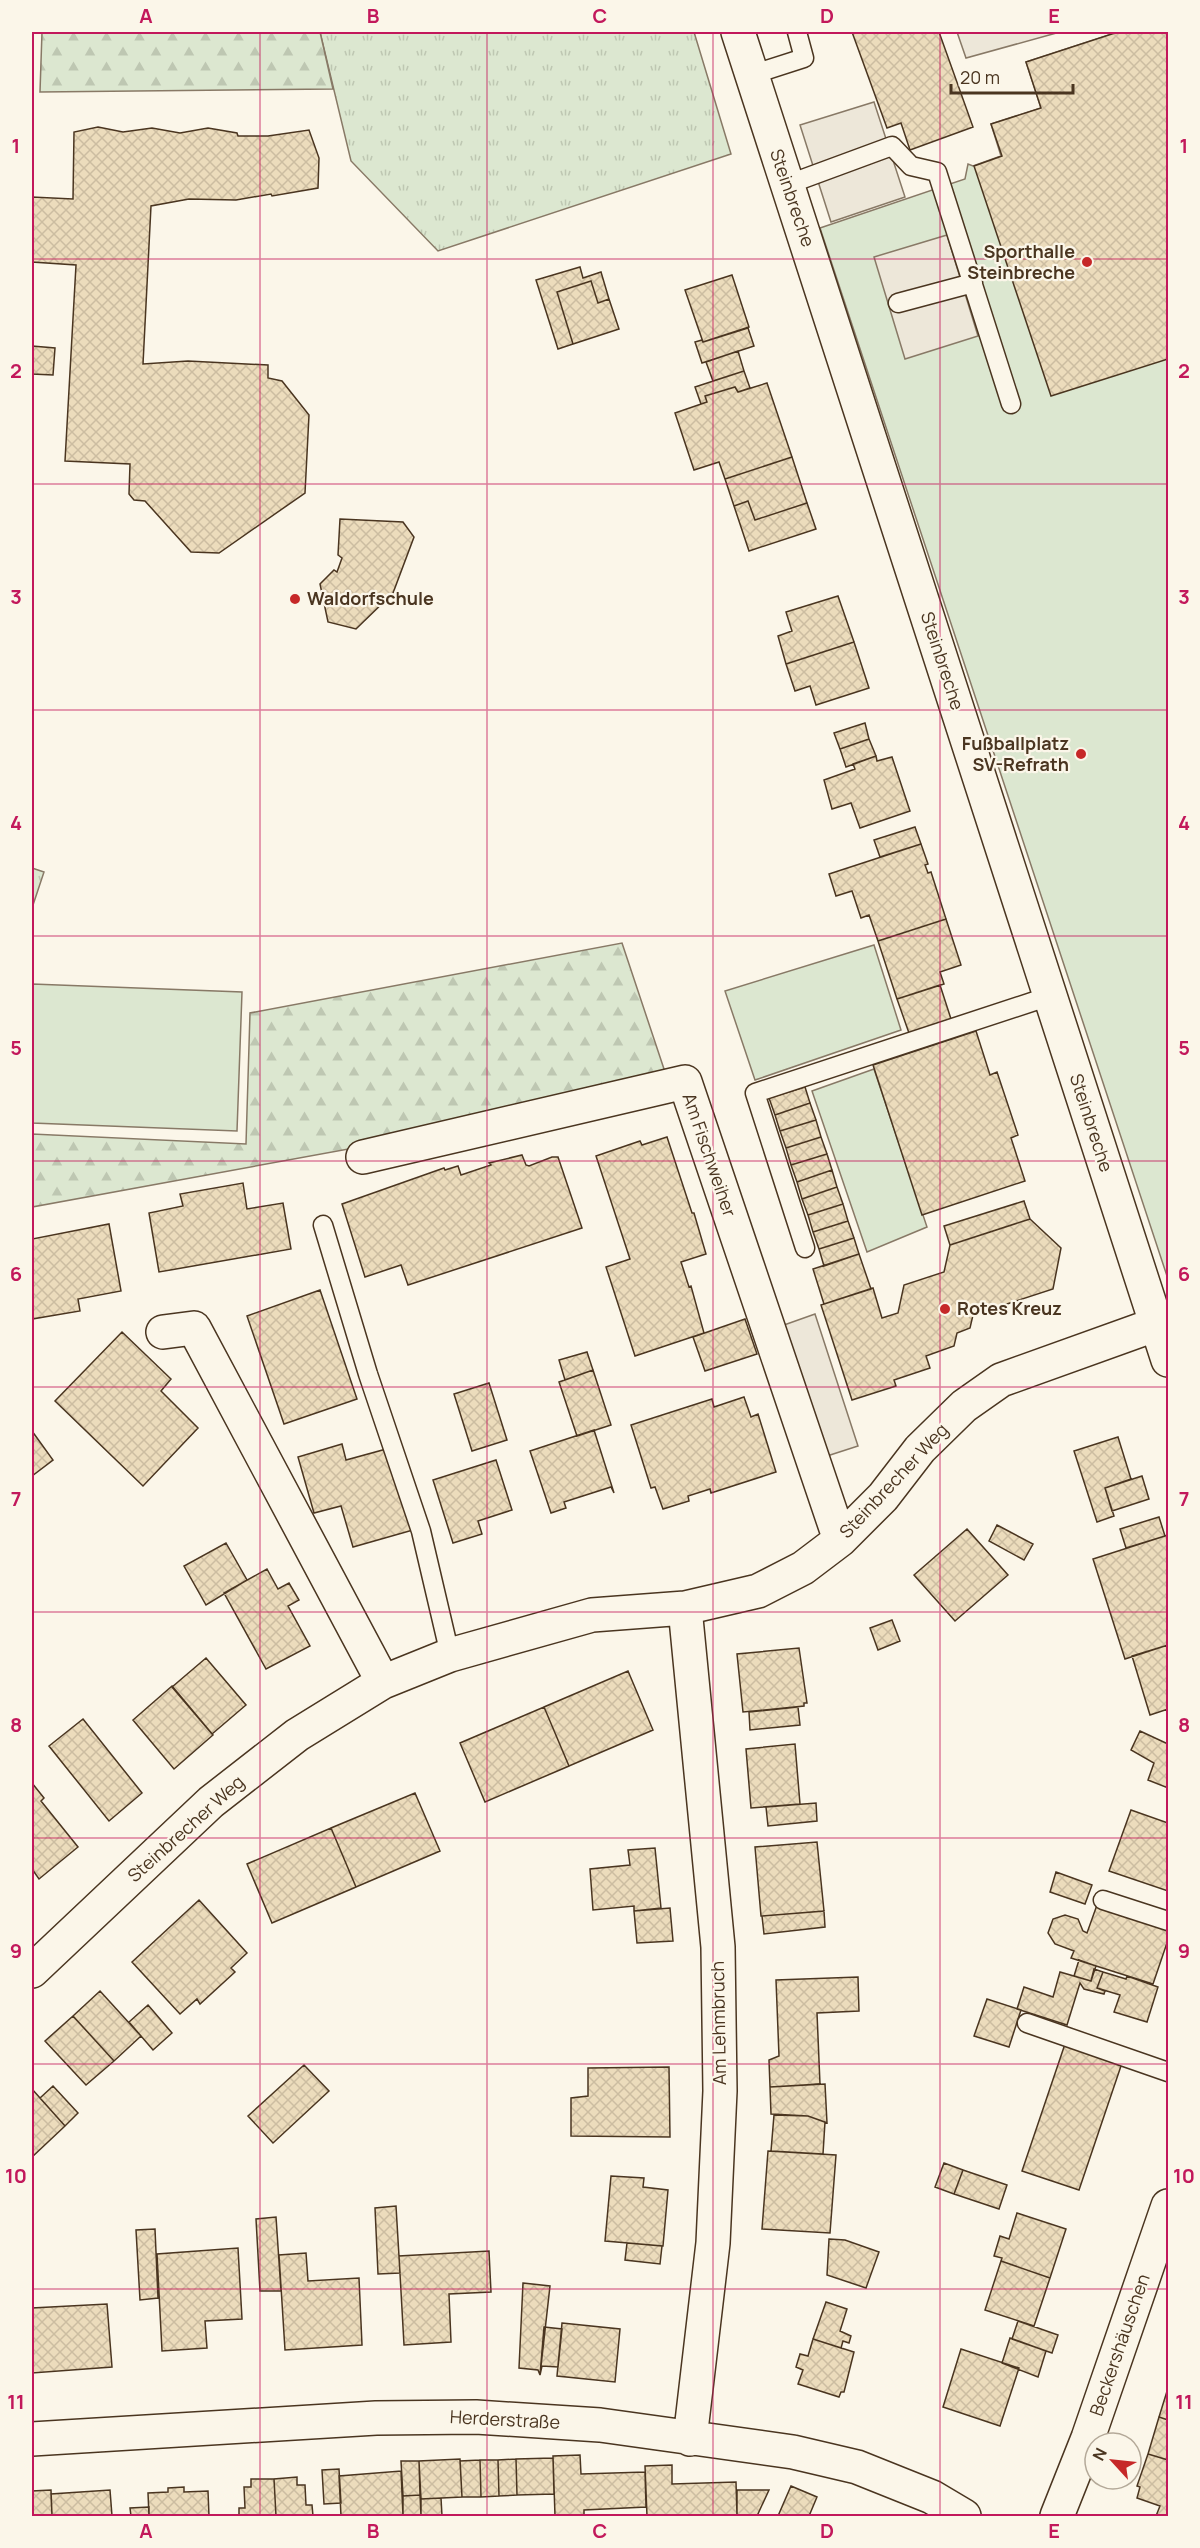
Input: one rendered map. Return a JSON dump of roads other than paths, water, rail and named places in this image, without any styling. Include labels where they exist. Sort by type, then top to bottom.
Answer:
[{"type":"street","name":"Steinbreche","points":[[738,32],[1157,1324]]},
{"type":"street","name":"Am Fischweiher","points":[[363,1157],[685,1082],[840,1540]]},
{"type":"street","points":[[1157,1324],[1168,1360]]},
{"type":"street","name":"Steinbrecher Weg","points":[[32,1971],[211,1802],[297,1735],[383,1682],[450,1655],[592,1615],[685,1608],[759,1591],[803,1568],[840,1540],[883,1497],[920,1449],[964,1406],[1001,1380],[1157,1324]]},
{"type":"street","points":[[163,1332],[194,1328],[383,1682]]},
{"type":"street","name":"Am Lehmbruch","points":[[685,1608],[718,1947],[720,2091],[713,2243],[690,2439]]},
{"type":"street","name":"Beckershäuschen","points":[[1057,2517],[1088,2438],[1168,2206]]},
{"type":"street","name":"Herderstraße","points":[[32,2439],[376,2418],[476,2417],[600,2426],[793,2452],[857,2467],[932,2497],[964,2517]]},
{"type":"lane","points":[[751,75],[804,58],[797,32]]},
{"type":"lane","points":[[789,184],[892,146],[911,166],[938,172],[1011,404]]},
{"type":"lane","points":[[898,303],[973,283]]},
{"type":"lane","points":[[805,1248],[755,1093],[1050,996]]},
{"type":"lane","points":[[323,1225],[368,1374],[421,1531],[450,1655]]},
{"type":"lane","points":[[1102,1899],[1168,1921]]},
{"type":"lane","points":[[1027,2023],[1168,2072]]},
{"type":"place","name":"Sporthalle Steinbreche","points":[[1087,262]]},
{"type":"place","name":"Waldorfschule","points":[[295,599]]},
{"type":"place","name":"Fußballplatz SV-Refrath","points":[[1081,754]]},
{"type":"place","name":"Rotes Kreuz","points":[[945,1309]]}]
